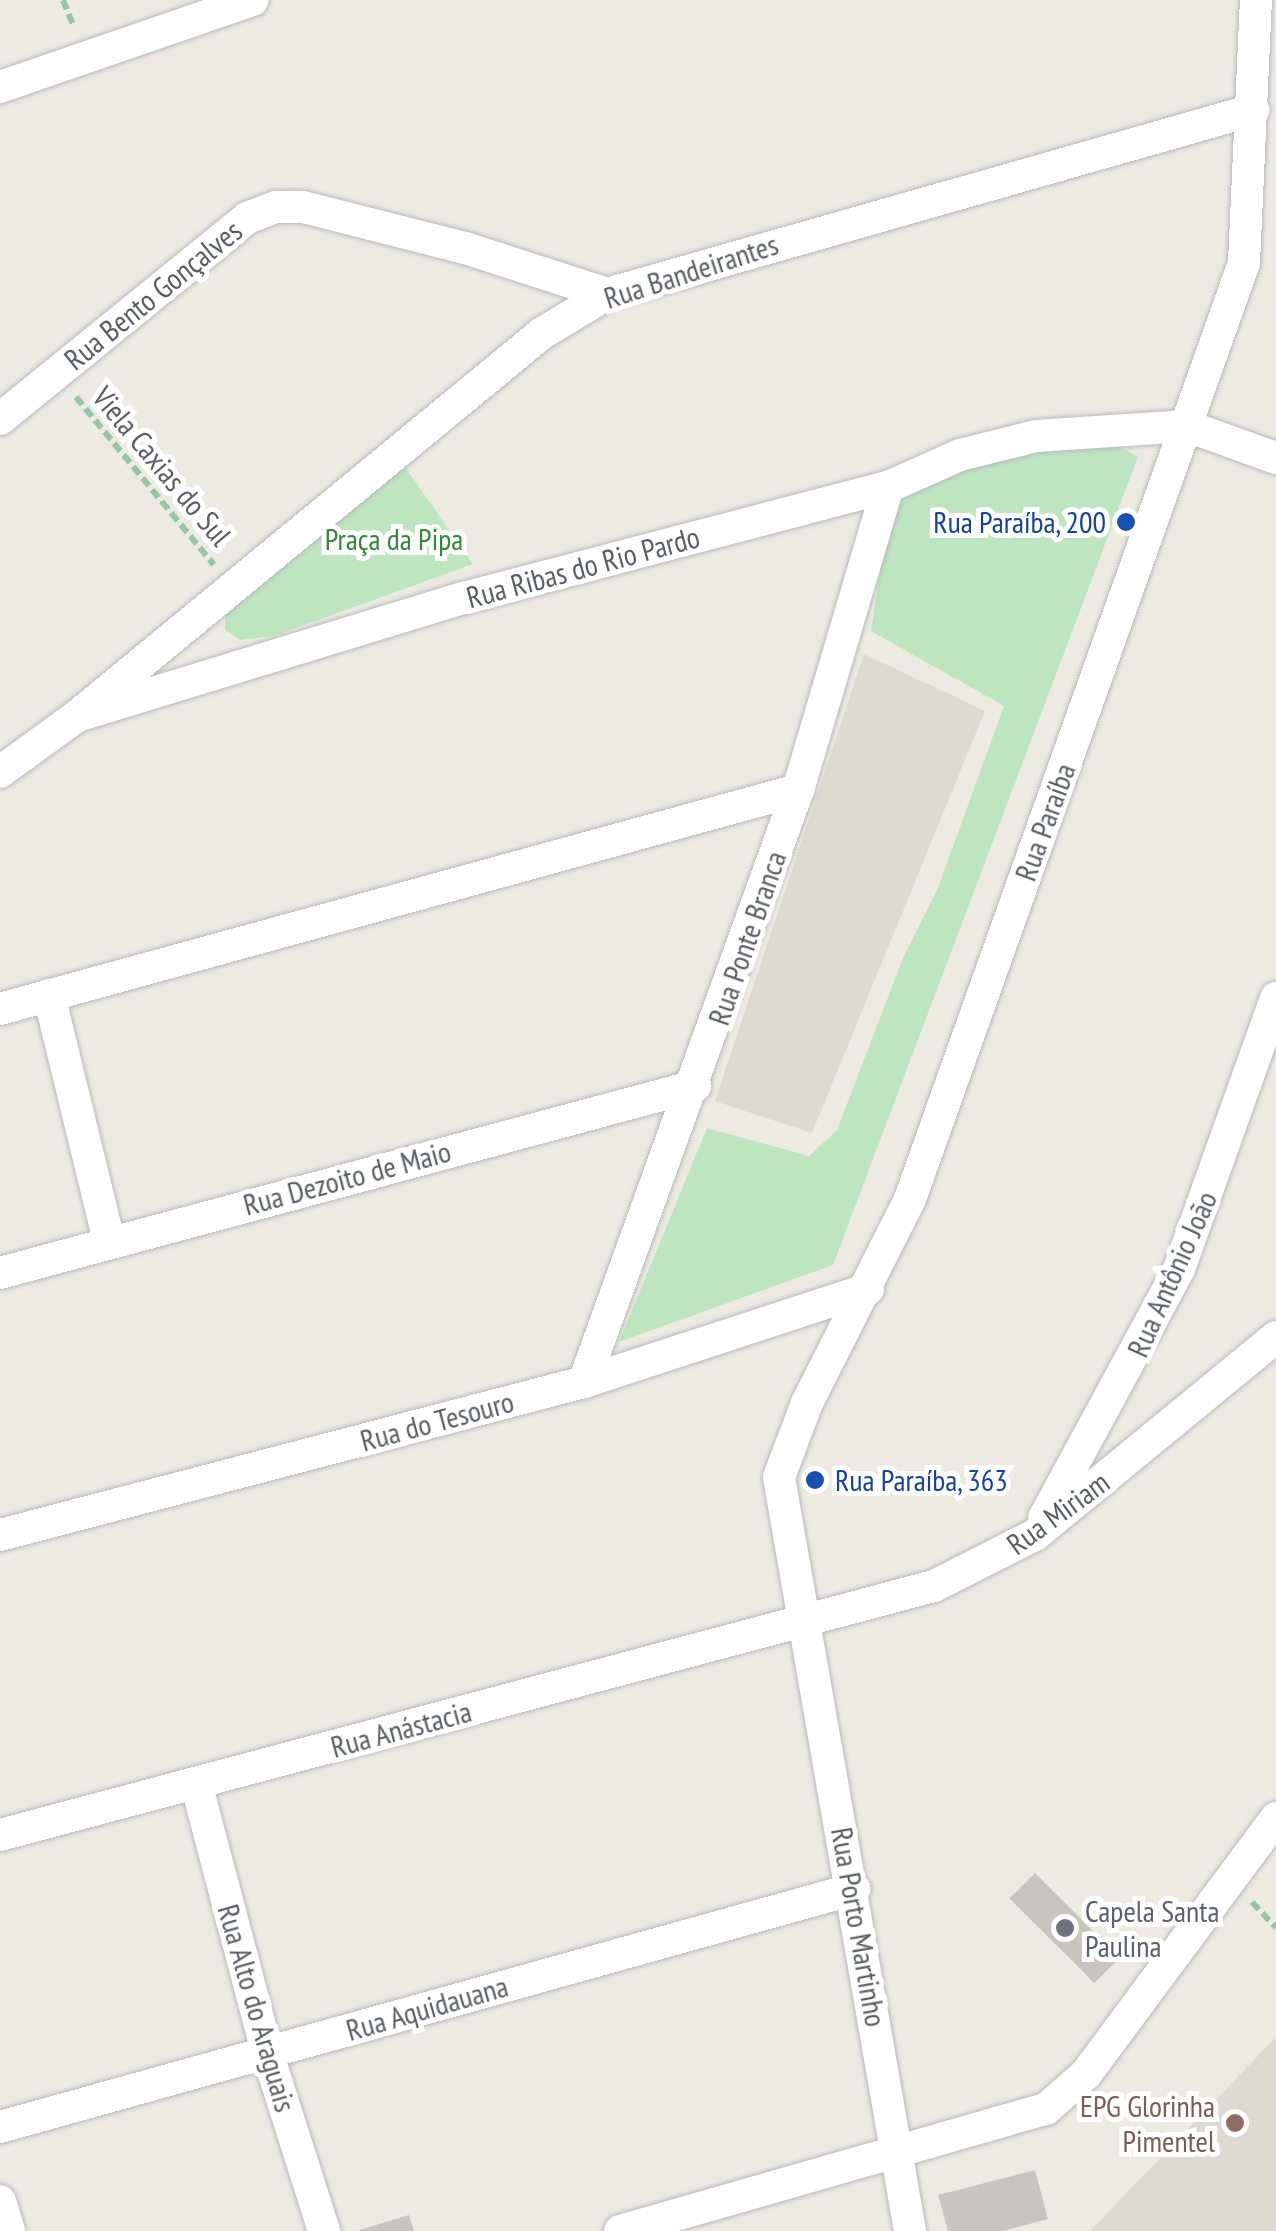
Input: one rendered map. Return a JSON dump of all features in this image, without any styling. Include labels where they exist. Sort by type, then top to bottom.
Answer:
[{"type":"street","points":[[0,88],[252,0]]},
{"type":"street","name":"Rua Paraíba","points":[[803,1624],[779,1477],[807,1403],[868,1289],[910,1199],[1244,263],[1256,0]]},
{"type":"street","name":"Rua Bandeirantes","points":[[77,716],[541,334],[607,294],[1253,110]]},
{"type":"street","name":"Rua Bento Gonçalves","points":[[0,419],[247,218],[276,207],[303,207],[465,248],[607,294]]},
{"type":"street","points":[[1186,426],[1276,458]]},
{"type":"street","name":"Rua Ribas do Rio Pardo","points":[[0,772],[77,716],[464,598],[888,487],[960,455],[1036,436],[1186,426]]},
{"type":"street","name":"Rua Ponte Branca","points":[[584,1382],[695,1086],[798,790],[888,487]]},
{"type":"street","points":[[0,1009],[798,790]]},
{"type":"street","points":[[48,995],[109,1240]]},
{"type":"street","name":"Rua Antônio João","points":[[1035,1535],[1179,1269],[1276,998]]},
{"type":"street","name":"Rua Dezoito de Maio","points":[[0,1273],[109,1240],[695,1086]]},
{"type":"street","name":"Rua do Tesouro","points":[[2,1528],[584,1382],[868,1289]]},
{"type":"street","name":"Rua Miriam","points":[[803,1624],[934,1586],[1035,1535],[1276,1336]]},
{"type":"street","name":"Rua Anástacia","points":[[0,1835],[803,1624]]},
{"type":"street","name":"Rua Porto Martinho","points":[[803,1624],[854,1889],[910,2231]]},
{"type":"street","name":"Rua Alto do Araguais","points":[[196,1783],[267,2052],[324,2231]]},
{"type":"street","points":[[620,2231],[1046,2109],[1073,2086],[1276,1818]]},
{"type":"street","name":"Rua Aquidauana","points":[[0,2126],[854,1889]]},
{"type":"street","points":[[0,2201],[9,2231]]},
{"type":"path","name":"Viela Caxias do Sul","points":[[56,373],[232,588]]},
{"type":"shaded area","points":[[864,654],[985,711],[812,1133],[715,1101]]},
{"type":"shaded area","name":"EPG Glorinha Pimentel","points":[[1276,2037],[1276,2231],[1090,2231]]},
{"type":"green space","points":[[1104,438],[1138,457],[833,1265],[619,1342],[707,1128],[809,1156],[837,1130],[903,958],[938,888],[1004,706],[871,631],[891,502],[953,468]]},
{"type":"green space","name":"Praça da Pipa","points":[[405,467],[473,564],[274,636],[240,640],[225,630],[225,611],[244,589]]},
{"type":"building","name":"Capela Santa Paulina","points":[[1035,1873],[1120,1958],[1094,1983],[1010,1898]]},
{"type":"building","points":[[1035,2170],[1048,2219],[1003,2231],[948,2231],[938,2195]]},
{"type":"building","points":[[409,2215],[414,2231],[359,2231],[359,2230]]},
{"type":"place","name":"Rua Paraíba, 200","points":[[1126,522]]},
{"type":"place","name":"Rua Paraíba, 363","points":[[815,1480]]},
{"type":"place","name":"Capela Santa Paulina","points":[[1065,1928]]},
{"type":"place","name":"EPG Glorinha Pimentel","points":[[1235,2123]]}]
